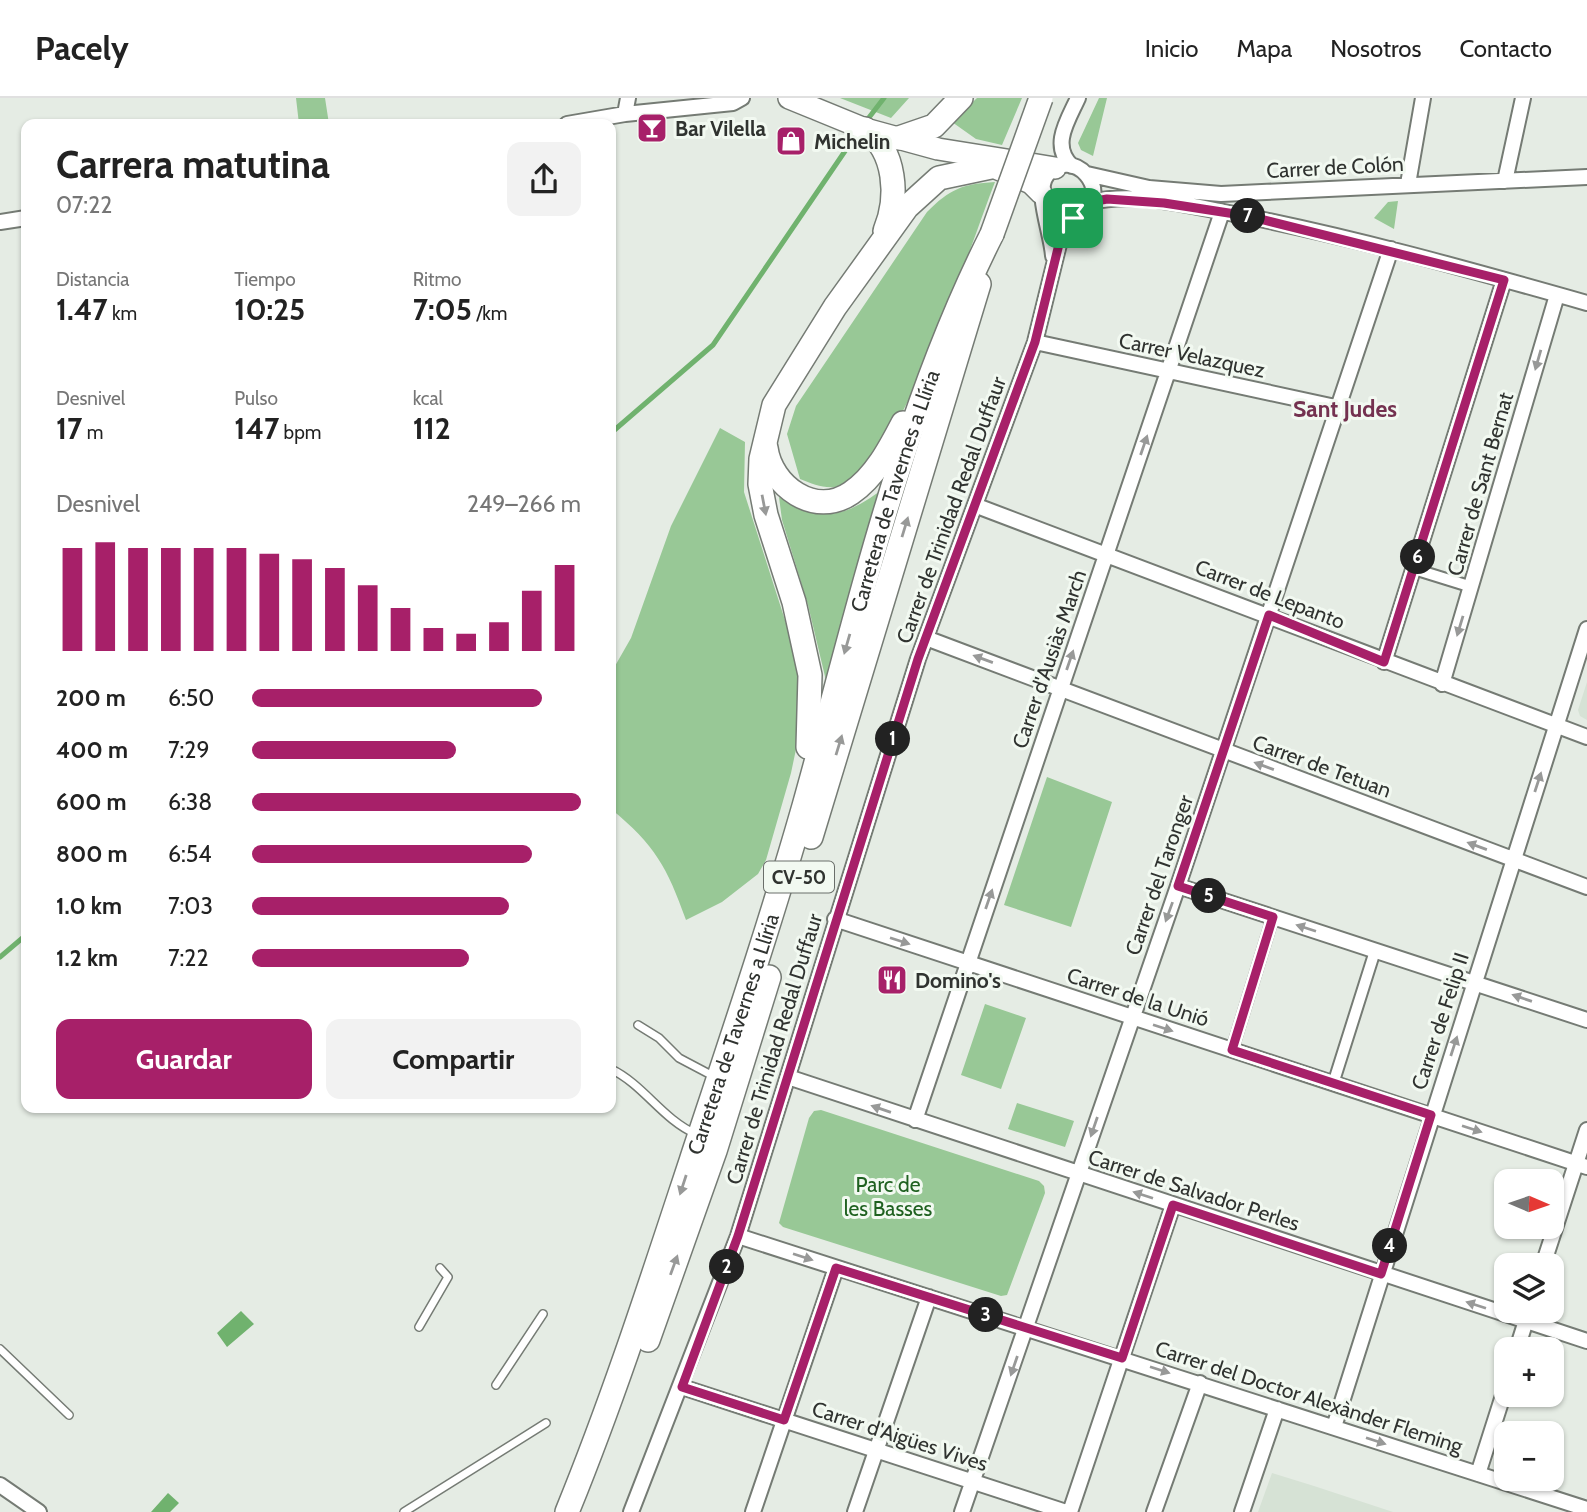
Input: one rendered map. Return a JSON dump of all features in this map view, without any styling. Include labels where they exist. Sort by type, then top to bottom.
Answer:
[{"type":"main road","points":[[789,98],[882,135],[952,152],[1063,167]]},
{"type":"main road","points":[[882,135],[934,125],[961,98]]},
{"type":"main road","name":"Carretera de Tavernes a Llíria","points":[[580,1512],[628,1393],[715,1151],[966,331],[992,234],[1041,98]]},
{"type":"main road","points":[[872,254],[886,229],[892,201],[888,159],[882,135]]},
{"type":"main road","points":[[952,152],[1031,183],[1042,198]]},
{"type":"main road","points":[[737,1028],[745,982],[802,779],[811,718],[810,675],[794,602],[766,515],[760,484],[765,437],[774,405],[787,379],[872,254],[928,185],[948,175],[991,167]]},
{"type":"main road","name":"Carretera de Tavernes a Llíria","points":[[567,1512],[614,1392],[774,913],[868,570],[936,362],[962,292],[992,234]]},
{"type":"main road","points":[[765,437],[773,471],[781,484],[796,495],[811,500],[830,500],[850,495],[868,478],[889,450],[936,362]]},
{"type":"street","points":[[625,114],[628,98]]},
{"type":"street","points":[[596,119],[715,106],[733,103],[742,98]]},
{"type":"street","points":[[1063,167],[1087,174],[1094,190],[1091,202],[1084,212],[1073,218],[1056,215],[1042,198],[1043,181],[1063,167],[1060,145],[1078,98]]},
{"type":"street","points":[[1408,184],[1423,98]]},
{"type":"street","points":[[1505,181],[1523,98]]},
{"type":"street","name":"Carrer de Colón","points":[[1087,174],[1149,188],[1211,194],[1587,177]]},
{"type":"street","name":"Carrer de Trinidad Redal Duffaur","points":[[1042,198],[1051,232],[1053,277]]},
{"type":"street","points":[[1091,202],[1142,201],[1222,212],[1391,249],[1587,303]]},
{"type":"street","name":"Carrer d'Ausiàs March","points":[[915,1121],[1222,212]]},
{"type":"street","name":"Carrer de Trinidad Redal Duffaur","points":[[631,1512],[682,1387],[738,1236],[835,919],[926,638],[977,506],[1035,342],[1062,232],[1073,218]]},
{"type":"street","points":[[0,222],[21,219]]},
{"type":"street","name":"Carrer del Taronger","points":[[962,1512],[1178,886],[1391,249]]},
{"type":"street","points":[[1384,662],[1504,280]]},
{"type":"street","name":"Carrer de Sant Bernat","points":[[1442,684],[1557,295]]},
{"type":"street","name":"Carrer Velazquez","points":[[1035,342],[1340,408]]},
{"type":"street","name":"Carrer de Lepanto","points":[[977,506],[1587,737]]},
{"type":"street","points":[[1414,569],[1472,587]]},
{"type":"street","name":"Carrer de Felip II","points":[[1334,1427],[1587,629]]},
{"type":"street","name":"Carrer de Tetuan","points":[[926,638],[1587,887]]},
{"type":"street","points":[[1178,886],[1587,1020]]},
{"type":"street","points":[[1232,1050],[1273,917]]},
{"type":"street","name":"Carrer de la Unió","points":[[835,919],[1582,1165]]},
{"type":"street","points":[[1334,1084],[1375,951]]},
{"type":"street","name":"Carrer de Salvador Perles","points":[[788,1077],[1381,1274],[1494,1307]]},
{"type":"street","points":[[1549,1253],[1582,1165],[1587,1130]]},
{"type":"street","points":[[1068,1512],[1173,1205]]},
{"type":"street","name":"Carrer del Doctor Alexànder Fleming","points":[[738,1236],[1587,1509]]},
{"type":"street","points":[[753,1512],[836,1268]]},
{"type":"street","points":[[855,1512],[929,1297]]},
{"type":"street","name":"Carrer de Salvador Perles","points":[[1544,1323],[1587,1341]]},
{"type":"street","points":[[1154,1512],[1200,1383]]},
{"type":"street","name":"Carrer d'Aigües Vives","points":[[682,1387],[1068,1512]]},
{"type":"street","points":[[1478,1474],[1499,1407]]},
{"type":"street","points":[[1242,1512],[1277,1409]]},
{"type":"street","points":[[0,1485],[39,1512]]},
{"type":"lane","points":[[638,1025],[659,1038],[679,1058],[719,1079]]},
{"type":"lane","points":[[616,1072],[627,1077],[682,1128],[699,1136]]},
{"type":"lane","points":[[419,1327],[448,1277],[440,1268]]},
{"type":"lane","points":[[496,1385],[543,1314]]},
{"type":"lane","points":[[0,1349],[69,1415]]},
{"type":"lane","points":[[404,1512],[546,1423]]},
{"type":"shaded area","points":[[1587,682],[1587,720],[1580,716],[1578,710]]},
{"type":"shaded area","points":[[241,1311],[254,1324],[227,1347],[217,1333]]},
{"type":"shaded area","points":[[1272,1473],[1314,1486],[1393,1512],[1258,1512]]},
{"type":"shaded area","points":[[168,1493],[179,1503],[170,1512],[151,1512]]},
{"type":"green space","points":[[296,98],[325,98],[328,119],[298,119]]},
{"type":"green space","points":[[840,98],[909,98],[891,118]]},
{"type":"green space","points":[[977,98],[1022,98],[1002,145],[976,139],[952,122]]},
{"type":"green space","points":[[1099,98],[1107,98],[1093,156],[1081,150],[1078,143]]},
{"type":"green space","points":[[995,182],[934,344],[892,431],[871,463],[850,482],[837,487],[819,486],[800,479],[787,434],[796,406],[927,212],[957,189]]},
{"type":"green space","points":[[1398,201],[1394,229],[1374,218],[1388,202]]},
{"type":"green space","points":[[720,428],[745,442],[744,492],[791,639],[801,703],[799,735],[791,773],[766,860],[758,874],[722,902],[686,920],[658,858],[639,834],[616,813],[616,664],[631,638],[671,526]]},
{"type":"green space","points":[[886,487],[828,689],[808,605],[782,520],[779,497],[810,511],[834,513],[858,505]]},
{"type":"green space","points":[[1047,777],[1112,802],[1071,927],[1004,905]]},
{"type":"green space","points":[[985,1004],[1026,1018],[1001,1089],[961,1075]]},
{"type":"green space","points":[[1017,1103],[1074,1121],[1065,1147],[1008,1129]]},
{"type":"green space","name":"Parc de les Basses","points":[[821,1110],[1039,1181],[1044,1186],[1045,1193],[1007,1295],[1001,1296],[783,1227],[779,1223],[809,1118],[814,1111]]},
{"type":"waterway","points":[[864,124],[884,98]]},
{"type":"waterway","points":[[616,429],[713,345],[858,132]]},
{"type":"waterway","points":[[0,957],[21,939]]},
{"type":"place","name":"Bar Vilella","points":[[652,128]]},
{"type":"place","name":"Michelin","points":[[791,141]]},
{"type":"place","name":"Domino's","points":[[892,980]]},
{"type":"district","name":"Sant Judes","points":[[1345,409]]},
{"type":"route","points":[[1107,199],[1203,208],[1391,249],[1504,280],[1384,662],[1269,615],[1178,886],[1273,917],[1232,1050],[1431,1115],[1381,1274],[1173,1205],[1122,1358],[836,1268],[784,1420],[682,1387],[738,1236],[918,659],[977,506],[1035,342],[1048,299],[1062,232],[1073,218],[1084,212],[1091,202],[1107,199]]}]
